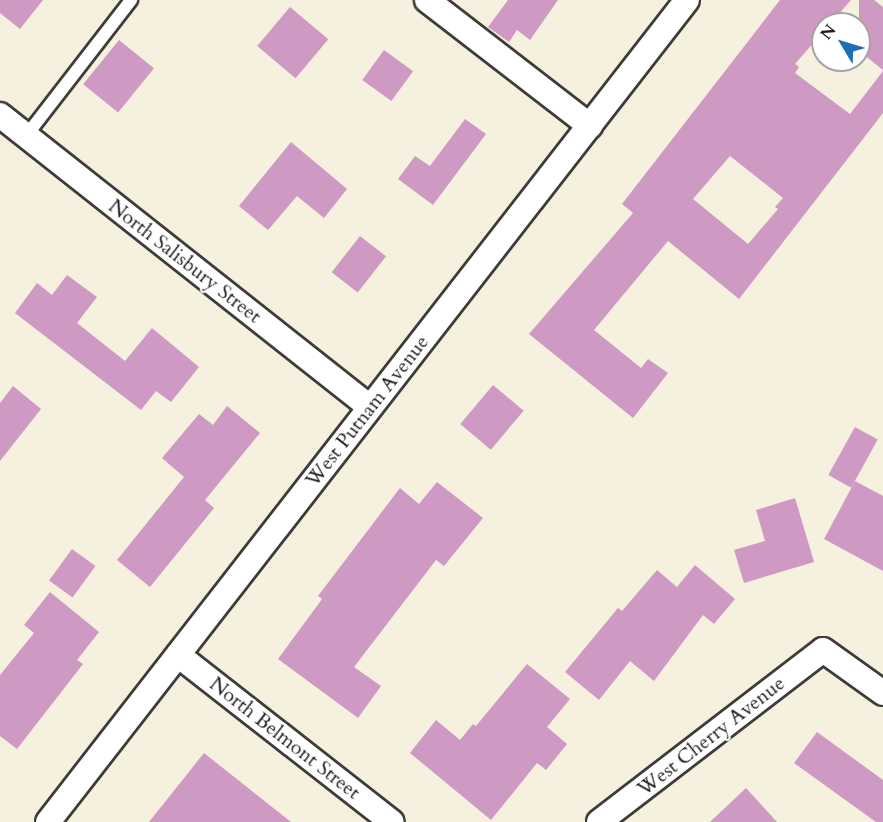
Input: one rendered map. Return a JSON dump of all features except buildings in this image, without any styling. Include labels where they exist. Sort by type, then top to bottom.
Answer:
[{"type":"street","points":[[427,0],[590,126]]},
{"type":"street","name":"West Putnam Avenue","points":[[48,822],[687,0]]},
{"type":"street","name":"North Salisbury Street","points":[[0,115],[370,407]]},
{"type":"street","name":"West Cherry Avenue","points":[[599,822],[823,650],[883,693]]},
{"type":"street","name":"North Belmont Street","points":[[178,655],[392,822]]},
{"type":"lane","points":[[26,136],[131,0]]}]
